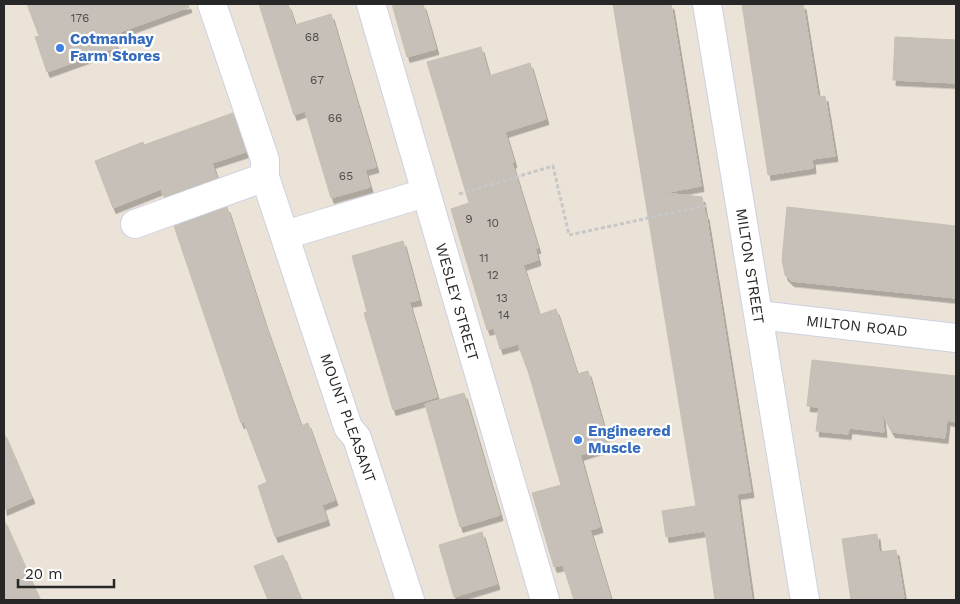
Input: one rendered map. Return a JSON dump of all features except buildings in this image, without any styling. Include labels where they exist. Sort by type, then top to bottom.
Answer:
[{"type":"street","name":"MOUNT PLEASANT","points":[[212,4],[265,160],[265,177],[348,427],[358,438],[410,600]]},
{"type":"street","name":"WESLEY STREET","points":[[371,4],[426,198],[545,600]]},
{"type":"street","name":"MILTON STREET","points":[[706,4],[805,600]]},
{"type":"street","points":[[135,224],[265,177]]},
{"type":"street","points":[[285,235],[426,198]]},
{"type":"street","name":"MILTON ROAD","points":[[758,315],[956,338]]},
{"type":"path","points":[[426,198],[553,166],[570,235],[738,198]]},
{"type":"place","name":"Cotmanhay Farm Stores","points":[[60,48]]},
{"type":"place","name":"Engineered Muscle","points":[[578,440]]}]
